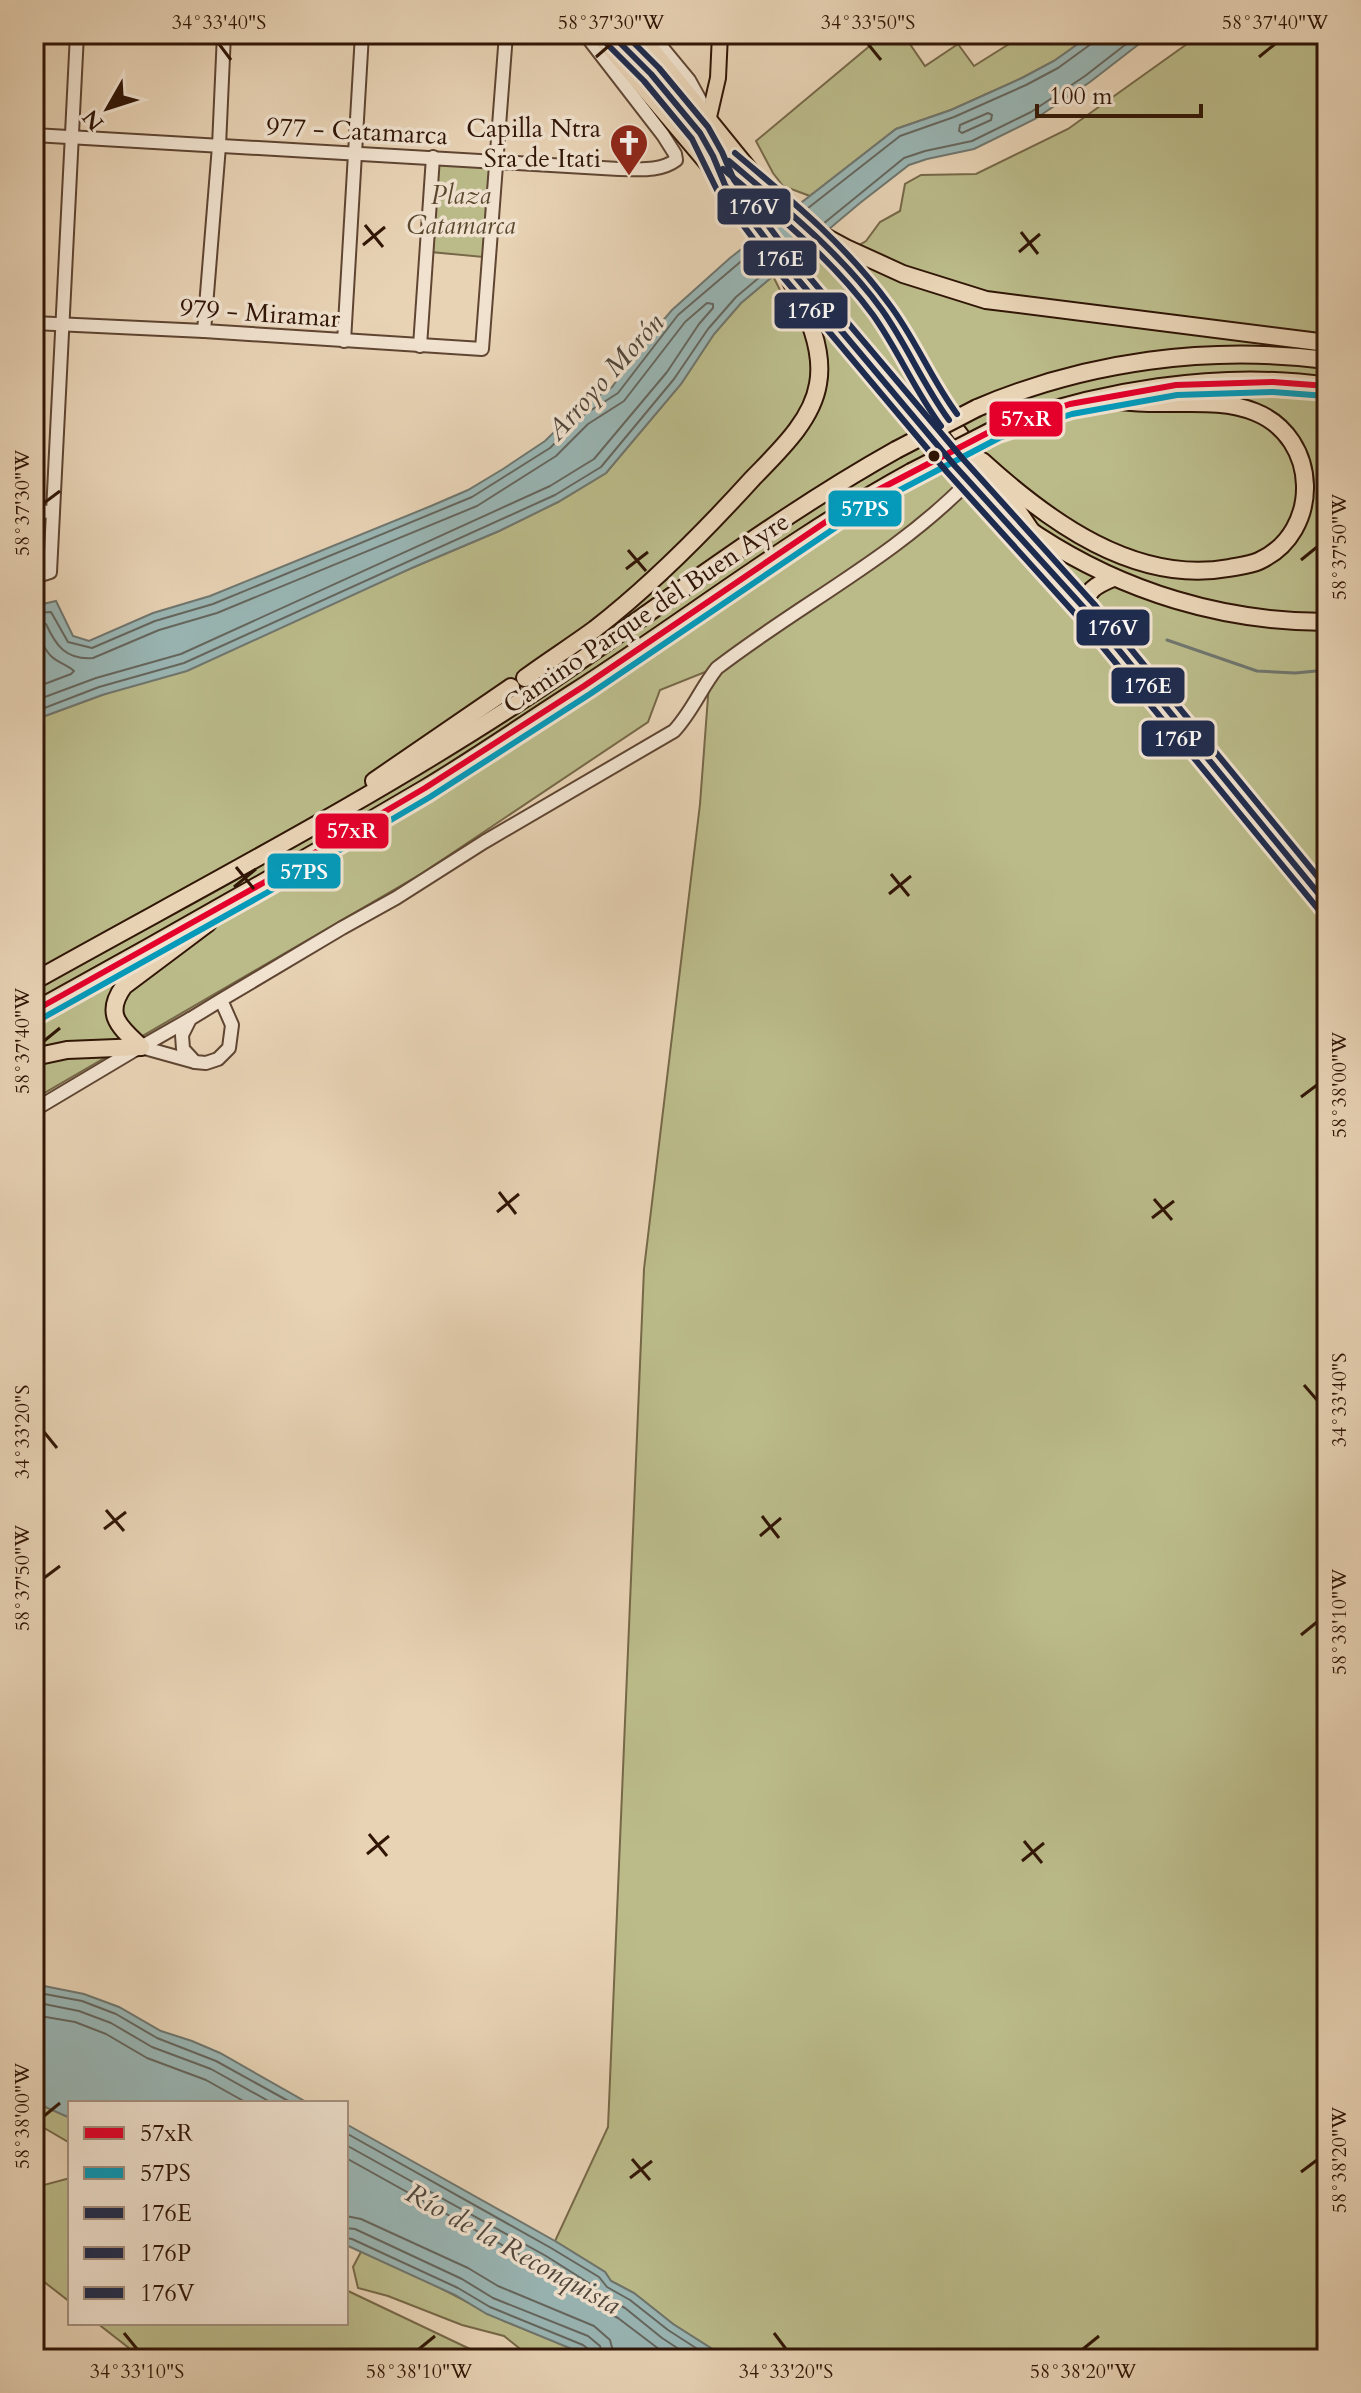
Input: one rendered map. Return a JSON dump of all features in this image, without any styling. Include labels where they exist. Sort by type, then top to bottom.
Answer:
[{"type":"highway","points":[[807,227],[841,253],[986,300],[1327,343]]},
{"type":"highway","points":[[275,848],[595,629],[661,573],[771,458],[799,425],[815,398],[820,363],[799,287],[780,258]]},
{"type":"highway","name":"Camino Parque del Buen Ayre","points":[[34,981],[400,777],[533,692],[801,507],[896,450],[977,408],[1042,384],[1101,369],[1162,359],[1283,354],[1327,360]]},
{"type":"highway","name":"Camino Parque del Buen Ayre","points":[[34,1011],[425,788],[584,686],[855,502],[995,429],[1032,415],[1176,385],[1273,382],[1327,386]]},
{"type":"highway","points":[[982,461],[1018,493],[1080,535],[1105,549],[1152,565],[1192,572],[1236,567],[1266,557],[1292,533],[1301,515],[1307,486],[1304,470],[1291,441],[1268,418],[1240,407],[1098,399]]},
{"type":"highway","points":[[983,494],[1036,534],[1113,578],[1201,608],[1237,616],[1327,622]]},
{"type":"highway","points":[[1086,610],[1085,599],[1090,590],[1113,578]]},
{"type":"highway","points":[[141,1047],[118,1025],[116,1001],[124,986],[263,883]]},
{"type":"highway","points":[[34,1057],[67,1050],[141,1047]]},
{"type":"main road","points":[[597,34],[725,185],[780,258]]},
{"type":"main road","points":[[640,34],[702,118],[773,198],[807,227]]},
{"type":"main road","points":[[720,34],[718,78],[702,118],[725,185]]},
{"type":"main road","points":[[612,52],[644,76],[681,116],[702,118]]},
{"type":"main road","points":[[841,253],[883,312],[932,397],[1036,534],[1086,610]]},
{"type":"main road","points":[[799,287],[1086,610],[1327,904]]},
{"type":"street","points":[[34,577],[50,572],[77,34]]},
{"type":"street","points":[[204,331],[219,146],[224,34]]},
{"type":"street","points":[[344,341],[362,34]]},
{"type":"street","points":[[495,161],[506,34]]},
{"type":"street","name":"977 - Catamarca","points":[[34,135],[643,170],[666,166],[676,160],[663,135],[585,34]]},
{"type":"street","points":[[651,34],[689,80],[702,118]]},
{"type":"street","points":[[420,346],[433,157]]},
{"type":"street","name":"979 - Miramar","points":[[34,323],[482,349],[495,161]]},
{"type":"street","points":[[34,1110],[674,731],[717,668],[896,545],[969,481]]},
{"type":"street","points":[[34,511],[51,512]]},
{"type":"street","points":[[141,1047],[195,1062],[206,1063],[218,1059],[229,1048],[232,1025],[221,1000]]},
{"type":"street","points":[[190,1019],[182,1035],[183,1049],[195,1062]]},
{"type":"green space","points":[[884,34],[903,34],[925,66],[958,44],[974,66],[1025,34],[1092,34],[1054,61],[1022,78],[951,110],[896,129],[810,196],[783,186],[756,141]]},
{"type":"green space","points":[[1201,34],[1327,34],[1327,2359],[728,2359],[673,2324],[634,2293],[611,2281],[605,2272],[555,2241],[608,2127],[644,1269],[700,804],[710,670],[660,690],[648,722],[421,874],[34,1099],[34,720],[414,567],[558,502],[606,473],[681,384],[714,334],[741,303],[773,276],[785,300],[804,285],[1080,604],[898,337],[837,258],[866,241],[880,222],[900,211],[905,184],[921,175],[976,174],[1068,129]]},
{"type":"green space","name":"Plaza Catamarca","points":[[438,163],[491,168],[483,257],[431,252]]},
{"type":"green space","points":[[822,254],[872,308],[935,413],[927,417],[809,276],[807,269]]},
{"type":"green space","points":[[34,2091],[68,2110],[68,2142],[34,2122]]},
{"type":"green space","points":[[68,2179],[68,2300],[34,2274],[34,2198],[40,2186]]},
{"type":"green space","points":[[363,2248],[504,2321],[599,2359],[533,2359],[504,2336],[462,2325],[388,2296],[358,2288],[353,2267]]},
{"type":"green space","points":[[348,2291],[491,2359],[143,2359],[100,2325],[348,2325]]},
{"type":"water","name":"Arroyo Morón","points":[[1092,34],[1152,34],[1035,119],[974,149],[909,165],[860,203],[741,303],[714,334],[681,384],[606,473],[558,502],[499,531],[187,671],[102,695],[34,720],[34,606],[56,601],[73,636],[89,641],[153,613],[210,596],[468,490],[545,441],[577,410],[612,387],[672,310],[730,258],[896,129],[951,110],[1022,78],[1054,61]]},
{"type":"water","points":[[34,1984],[84,1994],[119,2007],[161,2031],[220,2053],[304,2101],[68,2101],[68,2117],[34,2102]]},
{"type":"water","name":"Río de la Reconquista","points":[[348,2125],[555,2241],[605,2272],[611,2281],[634,2293],[673,2324],[728,2359],[591,2359],[487,2314],[455,2295],[348,2246]]},
{"type":"waterway","points":[[1167,640],[1257,671],[1295,673],[1327,670]]},
{"type":"transit line","name":"176E","points":[[611,34],[651,74],[700,133],[725,185],[780,258],[955,466],[1086,610],[1327,904]]},
{"type":"transit line","name":"176V","points":[[625,34],[659,68],[708,127],[734,180],[788,252],[963,459],[1094,604],[1327,888]]},
{"type":"transit line","name":"176P","points":[[604,41],[644,81],[692,139],[717,190],[772,264],[947,472],[1078,617],[1319,910]]},
{"type":"transit line","name":"176V","points":[[735,153],[817,224],[855,262],[898,317],[957,414]]},
{"type":"transit line","name":"176E","points":[[729,161],[810,231],[866,289],[891,323],[949,420]]},
{"type":"transit line","name":"176P","points":[[723,169],[802,238],[857,294],[882,328],[941,426]]},
{"type":"transit line","name":"57xR","points":[[34,1011],[425,788],[584,686],[855,502],[995,429],[1070,404],[1176,385],[1273,382],[1327,386]]},
{"type":"transit line","name":"57PS","points":[[39,1020],[430,797],[590,694],[860,511],[999,438],[1072,414],[1177,395],[1273,392],[1326,396]]},
{"type":"place","name":"Capilla Ntra Sra de Itati","points":[[629,177]]}]
